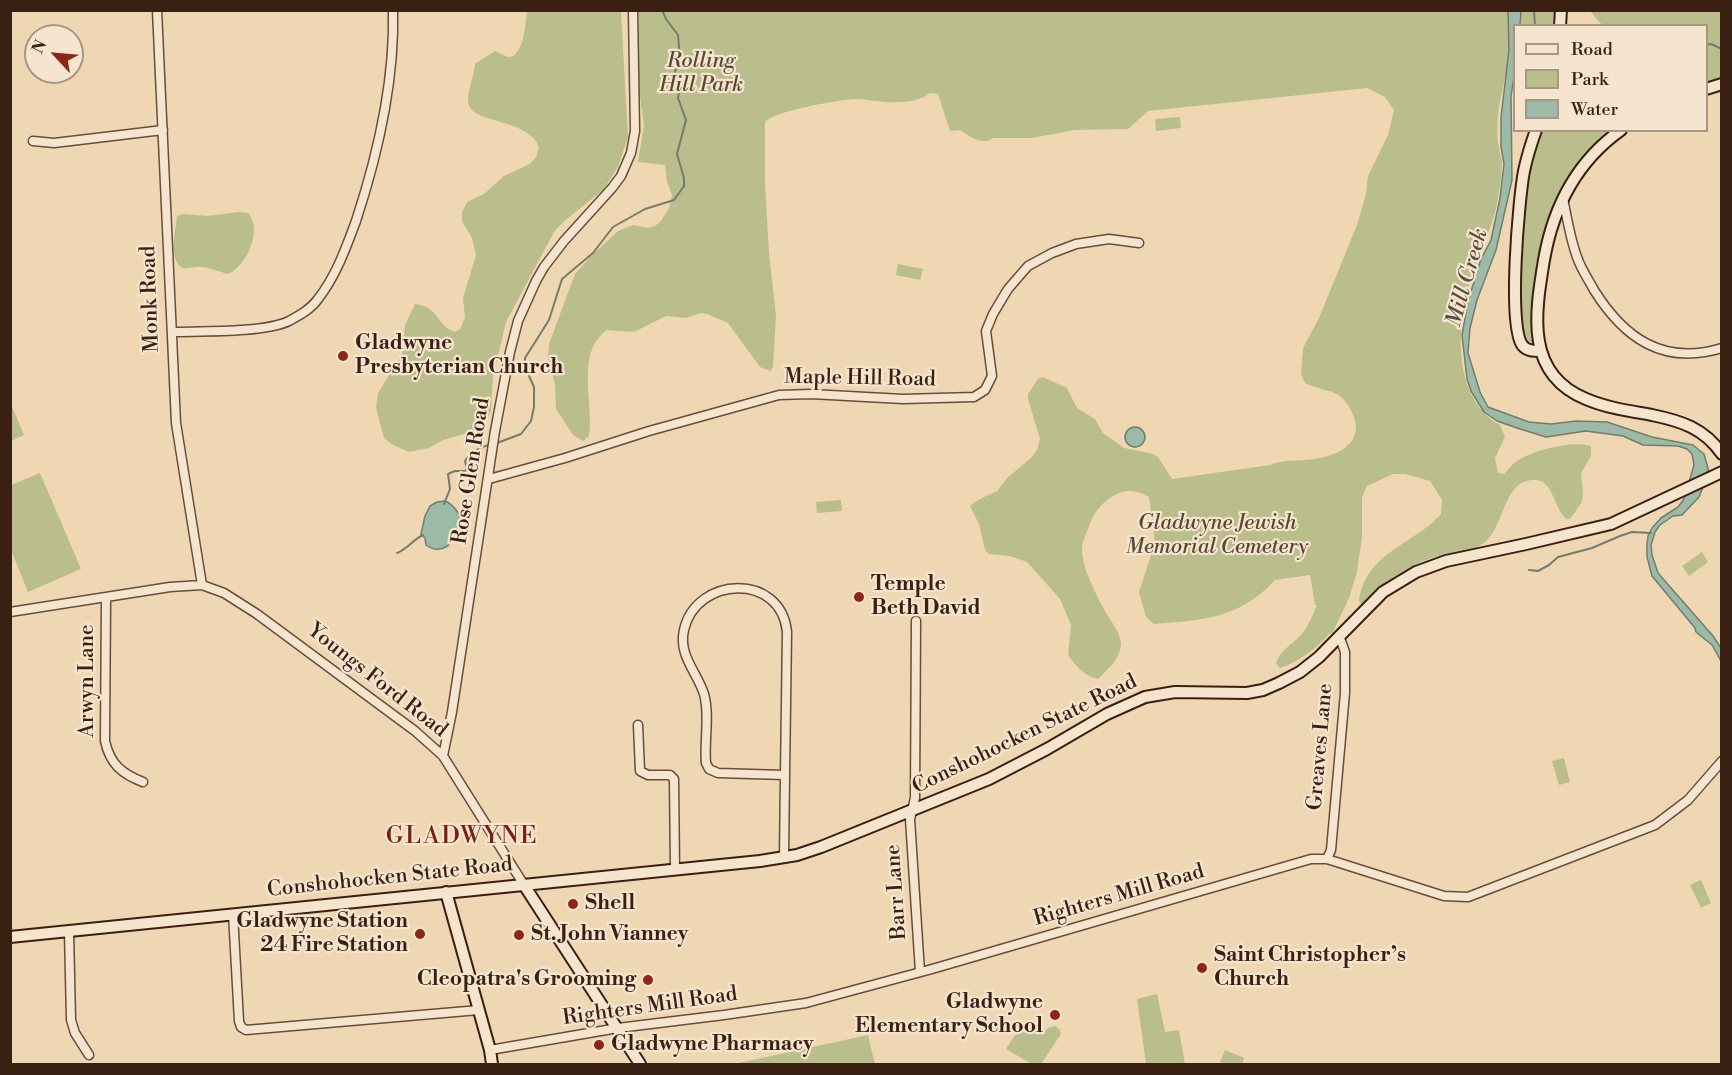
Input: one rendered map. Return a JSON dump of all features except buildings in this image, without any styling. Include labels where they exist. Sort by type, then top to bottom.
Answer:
[{"type":"main road","points":[[1535,132],[1524,172],[1518,212],[1516,305],[1519,338],[1522,346],[1528,350],[1540,351]]},
{"type":"main road","points":[[1618,132],[1584,163],[1563,198],[1552,227],[1542,273],[1537,317],[1540,351],[1551,374],[1571,391],[1599,404],[1685,423],[1706,435],[1722,454]]},
{"type":"main road","name":"Conshohocken State Road","points":[[10,937],[784,858],[821,847],[989,779],[1107,714],[1145,697],[1175,692],[1247,693],[1271,687],[1309,665],[1340,638],[1383,592],[1416,572],[1446,561],[1599,528],[1624,519],[1722,472]]},
{"type":"main road","name":"Youngs Ford Road","points":[[524,885],[640,1065]]},
{"type":"main road","points":[[446,892],[490,1050],[492,1065]]},
{"type":"street","name":"Monk Road","points":[[157,10],[176,423],[202,585]]},
{"type":"street","points":[[172,332],[265,328],[283,324],[305,312],[327,287],[351,236],[377,149],[391,60],[393,10]]},
{"type":"street","name":"Rose Glen Road","points":[[443,756],[452,712],[495,431],[510,352],[518,321],[536,280],[558,247],[612,188],[626,167],[635,130],[633,10]]},
{"type":"street","points":[[33,141],[54,143],[163,130]]},
{"type":"street","points":[[1563,198],[1580,265],[1604,305],[1620,324],[1653,347],[1678,354],[1691,355],[1722,348]]},
{"type":"street","name":"Maple Hill Road","points":[[489,479],[779,394],[903,399],[974,397],[985,390],[992,376],[986,331],[993,314],[1008,289],[1028,266],[1052,253],[1076,244],[1109,239],[1139,243]]},
{"type":"street","name":"Youngs Ford Road","points":[[10,612],[202,585],[224,593],[257,614],[415,731],[443,756],[524,885]]},
{"type":"street","points":[[784,858],[787,632],[783,615],[772,600],[757,591],[740,588],[718,592],[705,598],[692,611],[686,622],[683,636],[685,654],[705,699],[706,763],[712,771],[722,774],[785,775]]},
{"type":"street","name":"Arwyn Lane","points":[[106,597],[105,741],[108,753],[117,767],[143,782]]},
{"type":"street","name":"Barr Lane","points":[[916,621],[915,798],[910,819],[920,972]]},
{"type":"street","name":"Greaves Lane","points":[[1327,859],[1331,850],[1345,693],[1345,652],[1340,638]]},
{"type":"street","points":[[638,725],[640,771],[648,775],[674,777],[675,870]]},
{"type":"street","name":"Righters Mill Road","points":[[490,1050],[618,1028],[806,1002],[920,972],[1300,861],[1327,859],[1444,896],[1468,897],[1655,825],[1688,800],[1722,761]]},
{"type":"street","points":[[233,914],[239,1021],[241,1027],[246,1030],[479,1010]]},
{"type":"street","points":[[69,931],[71,1020],[75,1033],[89,1055]]},
{"type":"green space","points":[[527,11],[621,11],[628,137],[618,167],[603,190],[554,232],[506,322],[493,376],[491,411],[486,421],[475,431],[443,440],[429,448],[409,452],[384,438],[376,408],[378,393],[402,354],[405,325],[415,304],[429,309],[449,329],[455,332],[460,329],[465,318],[463,298],[476,255],[472,238],[462,221],[462,212],[467,202],[484,194],[504,176],[530,164],[536,157],[539,147],[533,137],[523,131],[478,114],[471,109],[468,101],[475,64],[495,51],[508,57],[514,56],[522,41]]},
{"type":"green space","points":[[639,11],[1558,11],[1556,24],[1513,24],[1513,75],[1505,76],[1498,116],[1498,141],[1502,162],[1499,189],[1493,218],[1467,295],[1461,336],[1462,358],[1465,378],[1473,397],[1484,413],[1500,425],[1505,437],[1495,458],[1498,473],[1504,474],[1517,461],[1543,450],[1574,444],[1591,446],[1591,456],[1581,473],[1582,502],[1570,519],[1567,519],[1562,515],[1546,484],[1533,480],[1523,482],[1510,496],[1492,534],[1480,546],[1468,551],[1434,557],[1413,565],[1386,583],[1362,604],[1359,602],[1363,585],[1370,572],[1392,551],[1430,525],[1441,514],[1442,500],[1430,481],[1405,474],[1393,474],[1367,486],[1362,497],[1362,537],[1357,572],[1349,598],[1332,634],[1330,633],[1301,658],[1280,668],[1276,663],[1278,658],[1301,635],[1317,605],[1315,605],[1310,575],[1275,580],[1248,603],[1219,615],[1204,619],[1154,624],[1146,617],[1139,592],[1155,543],[1149,497],[1132,491],[1124,491],[1106,501],[1099,508],[1093,516],[1083,542],[1082,556],[1087,573],[1121,641],[1116,660],[1109,668],[1098,679],[1088,675],[1068,655],[1071,625],[1060,599],[1027,562],[1010,556],[989,554],[985,550],[979,524],[970,506],[997,491],[1007,478],[1037,450],[1040,439],[1028,394],[1038,379],[1043,377],[1067,388],[1077,408],[1095,419],[1103,433],[1124,448],[1158,457],[1172,479],[1320,458],[1336,453],[1349,444],[1356,431],[1353,415],[1348,405],[1336,394],[1305,383],[1301,374],[1303,348],[1319,318],[1357,225],[1366,194],[1368,176],[1388,135],[1394,110],[1385,97],[1367,88],[1148,111],[1128,129],[1075,130],[1032,138],[993,138],[984,141],[976,140],[960,130],[950,131],[938,94],[930,93],[924,97],[904,102],[858,99],[838,101],[809,106],[771,118],[765,122],[765,184],[776,316],[773,367],[770,371],[760,367],[728,323],[707,314],[701,313],[686,318],[666,316],[634,332],[607,330],[597,340],[588,365],[590,423],[589,436],[583,441],[573,435],[556,409],[555,385],[548,359],[549,344],[575,274],[618,231],[633,225],[648,228],[655,226],[669,208],[672,195],[667,182],[665,165],[638,162],[644,125],[636,69]]},
{"type":"green space","points":[[1590,11],[1721,11],[1721,81],[1708,86],[1708,24],[1601,24]]},
{"type":"green space","points":[[1180,117],[1181,128],[1156,131],[1155,119]]},
{"type":"green space","points":[[1539,132],[1614,132],[1580,165],[1560,195],[1552,214],[1541,256],[1533,342],[1525,343],[1521,323],[1518,277],[1522,203],[1531,154]]},
{"type":"green space","points":[[248,213],[254,228],[247,255],[235,270],[228,274],[204,267],[181,267],[174,250],[177,216],[183,214],[207,216]]},
{"type":"green space","points":[[898,264],[923,269],[920,280],[896,275]]},
{"type":"green space","points":[[11,404],[24,435],[10,441]]},
{"type":"green space","points":[[40,473],[81,569],[28,592],[11,550],[11,485]]},
{"type":"green space","points":[[841,500],[842,511],[817,513],[816,502]]},
{"type":"green space","points":[[1702,552],[1708,562],[1689,576],[1682,566]]},
{"type":"green space","points":[[1564,758],[1570,782],[1559,785],[1552,761]]},
{"type":"green space","points":[[1701,880],[1711,903],[1701,908],[1690,885]]},
{"type":"green space","points":[[1157,994],[1165,1032],[1179,1030],[1185,1064],[1146,1064],[1137,999]]},
{"type":"green space","points":[[1055,1026],[1061,1034],[1041,1064],[1032,1064],[1006,1049],[1013,1037],[1021,1030],[1030,1028],[1044,1032]]},
{"type":"green space","points":[[868,1035],[875,1064],[734,1064]]},
{"type":"green space","points":[[1225,1050],[1244,1058],[1242,1064],[1220,1062]]},
{"type":"water","points":[[1508,11],[1521,11],[1520,24],[1513,24],[1512,180],[1496,250],[1477,300],[1470,328],[1468,353],[1480,392],[1488,407],[1529,422],[1551,424],[1576,421],[1607,422],[1652,437],[1693,445],[1704,454],[1709,472],[1699,497],[1682,515],[1673,516],[1660,525],[1651,545],[1658,573],[1713,636],[1721,648],[1721,661],[1712,645],[1696,632],[1652,576],[1647,557],[1648,536],[1652,528],[1661,518],[1678,507],[1684,499],[1694,465],[1692,454],[1687,449],[1678,446],[1643,445],[1623,436],[1586,431],[1546,437],[1497,421],[1484,412],[1471,391],[1467,379],[1462,335],[1468,301],[1481,259],[1491,240],[1500,198],[1504,164],[1501,147],[1501,117],[1509,50]]},
{"type":"water","points":[[1131,427],[1139,427],[1145,433],[1145,441],[1139,447],[1131,447],[1125,441],[1125,433]]},
{"type":"water","points":[[445,501],[457,512],[462,527],[452,542],[443,549],[432,548],[426,545],[425,538],[421,534],[425,516],[430,506]]},
{"type":"waterway","points":[[497,443],[521,434],[531,421],[534,387],[525,367],[525,358],[549,320],[562,279],[593,253],[613,227],[645,209],[674,200],[684,186],[677,154],[686,120],[678,98],[680,87],[675,72],[679,47],[678,35],[662,10]]},
{"type":"waterway","points":[[1534,10],[1535,24]]},
{"type":"waterway","points":[[1708,45],[1722,49]]},
{"type":"waterway","points":[[444,504],[450,489],[448,474],[465,471],[467,469],[465,461],[470,455],[491,444]]},
{"type":"waterway","points":[[1529,570],[1538,571],[1558,557],[1592,548],[1632,532],[1651,533]]},
{"type":"waterway","points":[[397,553],[423,535]]},
{"type":"place","name":"Gladwyne Presbyterian Church","points":[[343,356]]},
{"type":"place","name":"Temple Beth David","points":[[859,597]]},
{"type":"place","name":"Shell","points":[[573,904]]},
{"type":"place","name":"Gladwyne Station 24 Fire Station","points":[[420,934]]},
{"type":"place","name":"St. John Vianney","points":[[519,935]]},
{"type":"place","name":"Saint Christopher’s Church","points":[[1202,968]]},
{"type":"place","name":"Cleopatra's Grooming","points":[[648,980]]},
{"type":"place","name":"Gladwyne Elementary School","points":[[1055,1015]]},
{"type":"place","name":"Gladwyne Pharmacy","points":[[599,1045]]},
{"type":"district","name":"GLADWYNE","points":[[462,837]]},
{"type":"park label","name":"Rolling Hill Park","points":[[701,74]]},
{"type":"park label","name":"Gladwyne Jewish Memorial Cemetery","points":[[1217,536]]},
{"type":"water label","name":"Mill Creek","points":[[1468,278]]}]
